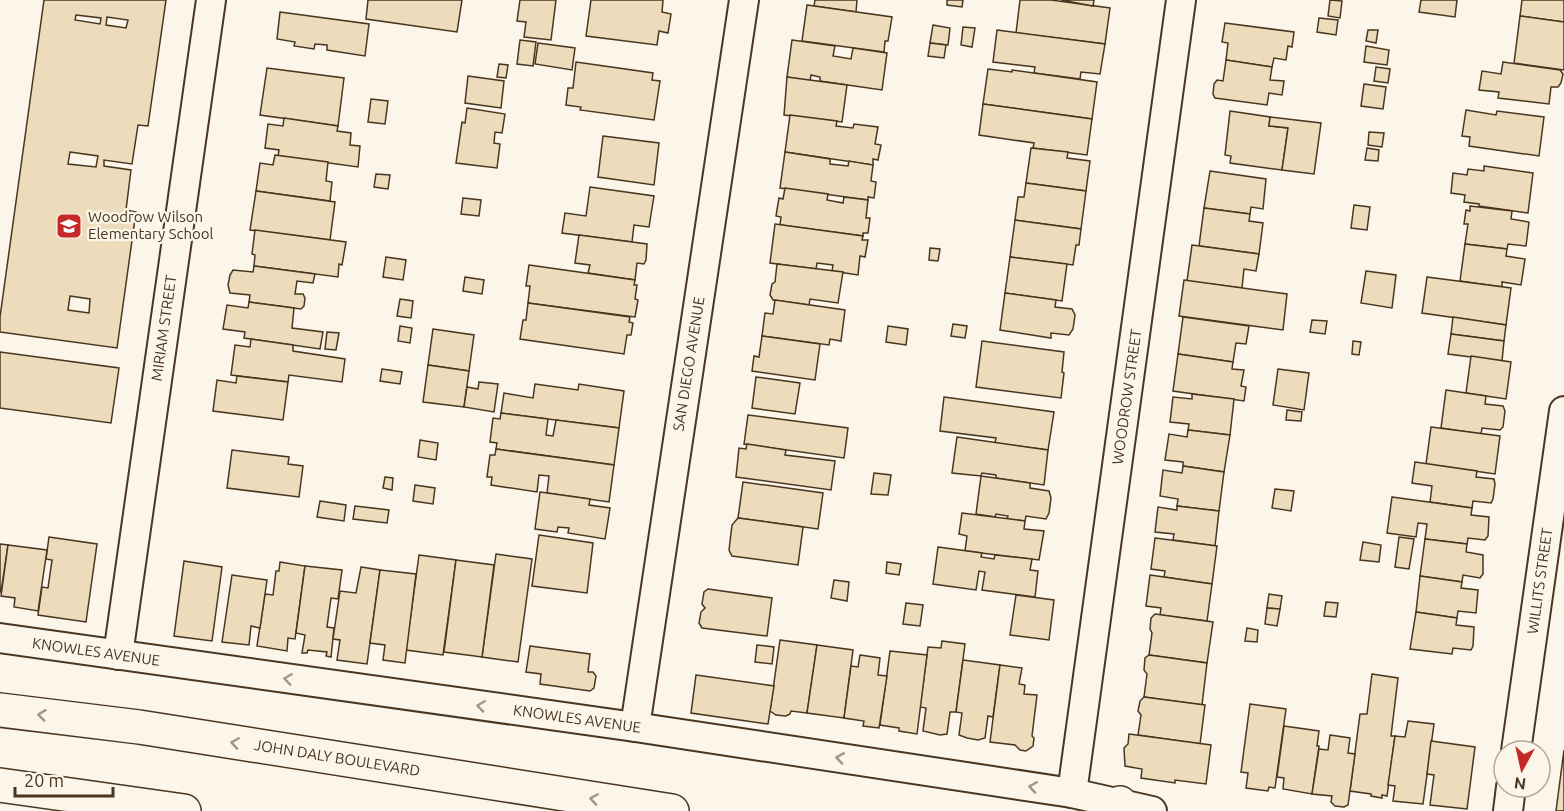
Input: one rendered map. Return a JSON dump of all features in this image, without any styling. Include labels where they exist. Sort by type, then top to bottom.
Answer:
[{"type":"main road","name":"JOHN DALY BOULEVARD","points":[[0,710],[139,728],[672,811]]},
{"type":"main road","points":[[0,785],[184,811]]},
{"type":"street","name":"MIRIAM STREET","points":[[118,655],[211,0]]},
{"type":"street","name":"SAN DIEGO AVENUE","points":[[635,727],[744,0]]},
{"type":"street","name":"WOODROW STREET","points":[[1072,793],[1181,0]]},
{"type":"street","name":"WILLITS STREET","points":[[1518,739],[1564,411]]},
{"type":"street","name":"KNOWLES AVENUE","points":[[0,638],[635,727],[1072,793],[1120,807],[1152,811]]},
{"type":"building","name":"Woodrow Wilson Elementary School","points":[[44,0],[166,0],[148,126],[138,125],[132,164],[104,160],[104,166],[131,170],[126,210],[136,212],[117,348],[0,332],[0,317]],"holes":[[[76,15],[101,18],[100,24],[75,20]],[[107,17],[128,20],[126,28],[106,25]],[[70,152],[98,156],[96,167],[68,164]],[[70,296],[90,299],[89,313],[68,310]]]},
{"type":"building","points":[[368,0],[462,0],[457,32],[366,19]]},
{"type":"building","points":[[520,0],[556,0],[551,40],[524,37],[526,22],[517,21]]},
{"type":"building","points":[[591,0],[663,0],[662,12],[671,14],[668,33],[659,31],[657,45],[586,36]]},
{"type":"building","points":[[815,0],[857,0],[856,12],[814,6]]},
{"type":"building","points":[[947,0],[963,0],[962,7],[947,5]]},
{"type":"building","points":[[1020,0],[1051,0],[1110,8],[1105,44],[1016,33]]},
{"type":"building","points":[[1061,0],[1094,0],[1093,6]]},
{"type":"building","points":[[1330,0],[1342,1],[1340,18],[1328,16]]},
{"type":"building","points":[[1421,0],[1457,0],[1455,17],[1419,12]]},
{"type":"building","points":[[1522,0],[1564,0],[1564,22],[1520,16]]},
{"type":"building","points":[[807,5],[892,17],[884,52],[802,41]]},
{"type":"building","points":[[280,12],[369,24],[365,56],[327,50],[327,45],[315,44],[314,49],[294,46],[295,42],[277,39]]},
{"type":"building","points":[[1520,16],[1564,22],[1564,70],[1514,63]]},
{"type":"building","points":[[1319,18],[1338,20],[1336,35],[1317,32]]},
{"type":"building","points":[[1225,23],[1294,32],[1292,47],[1288,46],[1286,60],[1274,58],[1272,67],[1226,60],[1228,43],[1222,42]]},
{"type":"building","points":[[933,25],[950,28],[948,45],[930,43]]},
{"type":"building","points":[[963,27],[975,28],[972,47],[961,45]]},
{"type":"building","points":[[997,30],[1105,44],[1100,74],[1081,72],[1080,79],[1034,73],[1035,67],[993,62]]},
{"type":"building","points":[[1368,30],[1378,30],[1376,43],[1366,41]]},
{"type":"building","points":[[520,40],[536,42],[533,66],[517,64]]},
{"type":"building","points":[[792,40],[835,46],[833,56],[851,59],[853,48],[887,53],[882,90],[820,81],[820,77],[811,75],[810,81],[787,77]]},
{"type":"building","points":[[538,43],[575,48],[572,70],[535,64]]},
{"type":"building","points":[[930,43],[946,45],[944,58],[928,56]]},
{"type":"building","points":[[1366,46],[1389,50],[1387,65],[1364,62]]},
{"type":"building","points":[[1226,60],[1272,67],[1270,80],[1284,81],[1282,95],[1269,93],[1267,105],[1215,98],[1214,84],[1217,80],[1223,81]]},
{"type":"building","points":[[576,62],[653,73],[652,80],[660,81],[654,120],[580,110],[581,107],[566,105],[568,88],[573,88]]},
{"type":"building","points":[[1503,62],[1560,70],[1563,74],[1561,83],[1558,87],[1551,87],[1549,104],[1498,98],[1499,92],[1479,90],[1482,71],[1501,74]]},
{"type":"building","points":[[499,64],[508,65],[506,78],[497,77]]},
{"type":"building","points":[[1376,67],[1390,69],[1388,83],[1374,81]]},
{"type":"building","points":[[267,68],[344,78],[338,126],[260,115]]},
{"type":"building","points":[[988,69],[1012,72],[1012,70],[1097,82],[1092,119],[983,104]]},
{"type":"building","points":[[468,76],[504,81],[501,108],[465,103]]},
{"type":"building","points":[[787,77],[847,85],[842,122],[784,115]]},
{"type":"building","points":[[1364,84],[1386,87],[1383,109],[1361,106]]},
{"type":"building","points":[[371,99],[388,101],[385,124],[368,122]]},
{"type":"building","points":[[983,104],[1092,119],[1087,155],[1033,148],[1034,143],[979,135]]},
{"type":"building","points":[[467,108],[505,114],[502,133],[495,132],[494,143],[500,144],[497,168],[456,163],[462,122],[465,123]]},
{"type":"building","points":[[1466,110],[1496,115],[1497,111],[1544,117],[1539,156],[1469,146],[1470,137],[1462,136]]},
{"type":"building","points":[[1230,111],[1270,117],[1269,126],[1288,128],[1282,170],[1230,163],[1231,156],[1225,155]]},
{"type":"building","points":[[790,115],[837,121],[836,126],[853,128],[854,124],[878,127],[875,144],[881,145],[878,160],[873,159],[873,165],[785,152]]},
{"type":"building","points":[[1270,117],[1321,123],[1314,174],[1282,170],[1288,128],[1269,126]]},
{"type":"building","points":[[284,118],[338,126],[337,131],[351,133],[350,145],[360,146],[358,167],[278,156],[279,150],[265,148],[268,124],[283,126]]},
{"type":"building","points":[[1369,132],[1384,133],[1382,147],[1368,145]]},
{"type":"building","points":[[603,136],[659,143],[654,185],[598,177]]},
{"type":"building","points":[[1031,148],[1068,152],[1067,158],[1090,161],[1086,191],[1026,183]]},
{"type":"building","points":[[1367,148],[1379,150],[1378,161],[1365,160]]},
{"type":"building","points":[[785,152],[830,159],[830,164],[848,166],[849,161],[873,165],[871,181],[876,182],[874,198],[868,197],[868,200],[780,188]]},
{"type":"building","points":[[275,155],[328,162],[326,181],[332,182],[330,201],[256,191],[260,163],[273,165]]},
{"type":"building","points":[[1484,166],[1533,173],[1528,213],[1479,206],[1479,204],[1464,202],[1465,195],[1451,193],[1453,173],[1467,175],[1468,169],[1484,171]]},
{"type":"building","points":[[1210,171],[1266,179],[1263,209],[1251,207],[1250,214],[1204,208]]},
{"type":"building","points":[[376,174],[390,175],[388,189],[374,187]]},
{"type":"building","points":[[1026,183],[1086,191],[1081,229],[1015,220],[1018,197],[1024,197]]},
{"type":"building","points":[[590,187],[654,196],[649,227],[634,225],[632,242],[562,233],[565,213],[586,216]]},
{"type":"building","points":[[785,188],[828,194],[827,200],[843,203],[844,197],[868,200],[866,218],[870,218],[868,233],[863,233],[863,236],[780,225],[781,217],[776,216],[779,198],[783,199]]},
{"type":"building","points":[[256,191],[335,202],[330,240],[250,230]]},
{"type":"building","points":[[463,198],[481,200],[479,216],[461,214]]},
{"type":"building","points":[[1354,205],[1370,207],[1367,230],[1351,228]]},
{"type":"building","points":[[1470,206],[1512,211],[1511,219],[1529,222],[1526,246],[1508,244],[1507,249],[1465,244],[1468,224],[1464,224],[1466,210],[1470,211]]},
{"type":"building","points":[[1204,208],[1250,214],[1249,221],[1263,223],[1259,254],[1199,246]]},
{"type":"building","points":[[1015,220],[1081,229],[1073,265],[1010,257]]},
{"type":"building","points":[[775,224],[863,236],[862,240],[868,240],[865,257],[860,256],[858,275],[832,271],[833,265],[817,263],[816,269],[770,263]]},
{"type":"building","points":[[255,230],[346,242],[342,265],[339,264],[338,277],[254,266],[255,255],[252,254]]},
{"type":"building","points":[[579,235],[647,244],[646,260],[644,264],[637,263],[635,280],[588,273],[590,265],[575,263]]},
{"type":"building","points":[[1465,244],[1507,249],[1506,256],[1525,259],[1521,285],[1502,282],[1502,287],[1460,281]]},
{"type":"building","points":[[1192,245],[1259,254],[1256,271],[1244,269],[1242,288],[1187,281]]},
{"type":"building","points":[[930,248],[940,249],[938,261],[929,260]]},
{"type":"building","points":[[386,257],[406,260],[403,280],[383,277]]},
{"type":"building","points":[[1010,257],[1067,264],[1062,301],[1005,293]]},
{"type":"building","points":[[777,264],[843,272],[838,303],[810,299],[809,305],[773,300],[770,295],[772,284],[775,282]]},
{"type":"building","points":[[529,265],[635,280],[634,285],[637,285],[635,299],[638,300],[635,317],[528,303],[530,286],[526,286]]},
{"type":"building","points":[[254,266],[315,274],[313,283],[297,281],[295,294],[303,294],[304,306],[301,309],[249,302],[250,295],[230,293],[228,285],[233,270],[253,272]]},
{"type":"building","points":[[1366,271],[1396,275],[1392,308],[1361,303]]},
{"type":"building","points":[[465,277],[484,280],[482,294],[463,291]]},
{"type":"building","points":[[1427,277],[1511,288],[1506,325],[1422,313]]},
{"type":"building","points":[[1184,280],[1287,294],[1283,330],[1179,316]]},
{"type":"building","points":[[1005,293],[1056,300],[1055,307],[1072,309],[1075,315],[1073,329],[1069,335],[1051,333],[1051,338],[1000,330]]},
{"type":"building","points":[[400,299],[413,301],[411,318],[397,316]]},
{"type":"building","points":[[775,300],[845,310],[841,341],[830,339],[829,345],[762,336],[765,313],[773,314]]},
{"type":"building","points":[[249,302],[294,308],[292,328],[323,332],[320,349],[244,338],[245,332],[223,329],[227,305],[248,308]]},
{"type":"building","points":[[528,303],[630,317],[629,322],[633,323],[631,335],[627,335],[624,354],[520,339]]},
{"type":"building","points":[[1183,317],[1249,326],[1246,344],[1236,343],[1233,362],[1178,354]]},
{"type":"building","points":[[1453,317],[1506,325],[1504,341],[1451,334]]},
{"type":"building","points":[[1312,320],[1327,321],[1325,334],[1310,332]]},
{"type":"building","points":[[953,324],[967,326],[965,338],[951,336]]},
{"type":"building","points":[[400,326],[412,328],[410,343],[398,341]]},
{"type":"building","points":[[888,326],[908,329],[906,345],[886,342]]},
{"type":"building","points":[[433,329],[474,335],[469,371],[428,365]]},
{"type":"building","points":[[327,332],[339,333],[336,350],[325,349]]},
{"type":"building","points":[[1451,334],[1504,341],[1502,361],[1448,354]]},
{"type":"building","points":[[762,336],[820,344],[815,380],[752,371],[754,356],[759,357]]},
{"type":"building","points":[[251,339],[293,345],[293,351],[345,359],[342,382],[289,375],[288,382],[231,375],[235,345],[250,347]]},
{"type":"building","points":[[982,341],[1064,352],[1061,398],[976,387]]},
{"type":"building","points":[[1353,341],[1361,342],[1359,355],[1352,354]]},
{"type":"building","points":[[0,352],[119,368],[111,423],[0,408]]},
{"type":"building","points":[[1178,354],[1233,362],[1232,369],[1244,370],[1241,386],[1246,387],[1244,401],[1173,391]]},
{"type":"building","points":[[1471,356],[1511,362],[1506,399],[1466,393]]},
{"type":"building","points":[[428,365],[469,371],[464,407],[423,402]]},
{"type":"building","points":[[382,369],[402,372],[400,384],[380,381]]},
{"type":"building","points":[[1278,369],[1309,373],[1304,410],[1273,405]]},
{"type":"building","points":[[237,376],[288,382],[283,420],[213,411],[217,380],[236,383]]},
{"type":"building","points":[[756,377],[800,383],[795,414],[752,408]]},
{"type":"building","points":[[479,382],[498,384],[494,412],[464,407],[467,387],[478,389]]},
{"type":"building","points":[[535,384],[578,390],[579,384],[624,391],[619,428],[501,413],[504,393],[533,398]]},
{"type":"building","points":[[1446,390],[1486,396],[1485,404],[1503,406],[1505,411],[1503,427],[1500,430],[1482,428],[1481,434],[1441,428]]},
{"type":"building","points":[[1192,394],[1234,399],[1230,435],[1188,430],[1189,424],[1170,422],[1173,397],[1192,399]]},
{"type":"building","points":[[944,397],[1054,412],[1048,450],[995,443],[996,438],[940,431]]},
{"type":"building","points":[[1287,410],[1302,412],[1301,421],[1286,420]]},
{"type":"building","points":[[501,413],[548,419],[546,435],[553,436],[556,420],[619,428],[614,465],[496,449],[497,443],[490,442],[493,418],[500,419]]},
{"type":"building","points":[[748,415],[848,428],[844,458],[744,444]]},
{"type":"building","points":[[1431,427],[1500,436],[1495,474],[1426,464]]},
{"type":"building","points":[[1188,430],[1230,435],[1224,472],[1183,466],[1183,462],[1165,460],[1169,434],[1187,437]]},
{"type":"building","points":[[957,437],[1048,450],[1044,485],[996,478],[996,475],[982,473],[981,476],[952,473]]},
{"type":"building","points":[[420,440],[438,443],[436,460],[418,457]]},
{"type":"building","points":[[747,444],[786,450],[785,455],[835,461],[831,490],[736,477],[739,448],[746,449]]},
{"type":"building","points":[[496,449],[614,465],[609,502],[547,493],[549,476],[539,475],[537,492],[491,485],[492,477],[487,477],[490,455],[495,455]]},
{"type":"building","points":[[232,450],[289,457],[288,464],[303,466],[299,497],[227,488]]},
{"type":"building","points":[[1415,462],[1477,471],[1476,477],[1494,479],[1491,503],[1473,501],[1472,508],[1430,502],[1432,486],[1412,483]]},
{"type":"building","points":[[1183,466],[1224,472],[1219,511],[1177,506],[1178,499],[1160,496],[1163,470],[1182,473]]},
{"type":"building","points":[[874,473],[891,475],[888,495],[871,494]]},
{"type":"building","points":[[981,476],[1030,483],[1030,488],[1049,491],[1051,498],[1046,519],[1026,516],[1025,521],[1007,519],[1008,516],[996,514],[995,517],[976,514]]},
{"type":"building","points":[[385,477],[393,478],[392,490],[383,488]]},
{"type":"building","points":[[743,482],[823,493],[818,529],[738,518]]},
{"type":"building","points":[[415,485],[435,488],[433,504],[413,501]]},
{"type":"building","points":[[1275,489],[1294,491],[1291,511],[1272,508]]},
{"type":"building","points":[[540,492],[590,499],[589,505],[610,508],[605,539],[568,533],[569,528],[558,527],[557,532],[535,529]]},
{"type":"building","points":[[1392,497],[1472,508],[1471,515],[1489,517],[1488,536],[1485,540],[1468,538],[1467,544],[1425,539],[1427,524],[1418,523],[1416,537],[1387,533]]},
{"type":"building","points":[[320,501],[346,505],[344,521],[317,517]]},
{"type":"building","points":[[355,506],[389,510],[387,523],[353,519]]},
{"type":"building","points":[[1177,506],[1219,511],[1215,546],[1173,540],[1174,534],[1155,532],[1158,507],[1177,510]]},
{"type":"building","points":[[962,513],[1025,521],[1024,529],[1044,531],[1039,560],[965,551],[967,536],[959,534]]},
{"type":"building","points":[[738,518],[803,527],[798,565],[732,556],[729,550],[732,525]]},
{"type":"building","points":[[539,535],[593,543],[587,593],[532,586]]},
{"type":"building","points":[[49,537],[97,544],[86,622],[38,615],[42,587],[48,588],[52,560],[46,559]]},
{"type":"building","points":[[1399,537],[1414,539],[1409,569],[1395,567]]},
{"type":"building","points":[[1155,538],[1217,546],[1212,584],[1164,577],[1165,571],[1151,569]]},
{"type":"building","points":[[1425,539],[1467,544],[1466,552],[1483,555],[1483,574],[1480,578],[1463,575],[1462,582],[1420,576]]},
{"type":"building","points":[[1363,542],[1381,545],[1379,562],[1360,560]]},
{"type":"building","points":[[0,544],[8,545],[1,592],[0,592]]},
{"type":"building","points":[[8,545],[47,550],[38,611],[14,607],[15,598],[1,596]]},
{"type":"building","points":[[938,547],[982,553],[981,557],[994,559],[995,555],[1032,559],[1030,570],[1038,571],[1035,597],[982,590],[985,572],[979,571],[976,590],[933,584]]},
{"type":"building","points":[[496,554],[532,559],[518,662],[482,657]]},
{"type":"building","points":[[419,555],[456,560],[443,655],[406,650]]},
{"type":"building","points":[[456,560],[494,565],[482,657],[444,652]]},
{"type":"building","points":[[184,561],[222,567],[212,641],[174,636]]},
{"type":"building","points":[[280,562],[305,566],[295,639],[288,638],[287,651],[257,646],[265,594],[273,595],[276,571],[279,571]]},
{"type":"building","points":[[887,562],[901,564],[899,575],[886,573]]},
{"type":"building","points":[[305,566],[342,570],[338,599],[331,598],[327,627],[334,628],[331,657],[326,656],[327,652],[308,650],[307,653],[302,653],[305,635],[296,633]]},
{"type":"building","points":[[361,567],[380,570],[367,664],[337,660],[340,640],[333,639],[340,591],[356,593]]},
{"type":"building","points":[[380,570],[416,574],[405,663],[383,660],[385,645],[370,643]]},
{"type":"building","points":[[232,575],[267,580],[260,628],[251,626],[249,645],[222,642]]},
{"type":"building","points":[[1150,575],[1212,584],[1207,621],[1160,615],[1161,608],[1146,606]]},
{"type":"building","points":[[1420,576],[1462,582],[1461,588],[1478,590],[1476,613],[1458,611],[1457,618],[1416,612]]},
{"type":"building","points":[[834,580],[849,582],[847,601],[831,598]]},
{"type":"building","points":[[708,589],[772,598],[767,636],[702,628],[699,623],[701,612],[705,608],[702,604],[704,592]]},
{"type":"building","points":[[1269,594],[1282,596],[1280,609],[1267,608]]},
{"type":"building","points":[[1016,595],[1054,600],[1049,640],[1010,635]]},
{"type":"building","points":[[1326,602],[1338,603],[1336,617],[1324,616]]},
{"type":"building","points":[[906,603],[923,605],[920,626],[903,624]]},
{"type":"building","points":[[1267,608],[1280,609],[1277,626],[1265,624]]},
{"type":"building","points":[[1416,612],[1457,618],[1456,625],[1474,627],[1471,650],[1453,648],[1452,654],[1410,649]]},
{"type":"building","points":[[1155,614],[1213,622],[1207,663],[1149,655],[1152,633],[1151,618]]},
{"type":"building","points":[[1247,628],[1258,630],[1257,642],[1245,641]]},
{"type":"building","points":[[780,640],[817,645],[807,713],[791,711],[786,716],[776,715],[770,711]]},
{"type":"building","points":[[942,641],[965,644],[956,712],[950,712],[947,734],[940,735],[923,731],[926,708],[920,707],[928,647],[941,648]]},
{"type":"building","points":[[757,645],[774,647],[772,664],[755,662]]},
{"type":"building","points":[[817,645],[853,650],[844,718],[807,713]]},
{"type":"building","points":[[530,646],[590,654],[588,672],[593,672],[596,676],[594,688],[590,691],[540,684],[541,674],[526,672]]},
{"type":"building","points":[[890,651],[927,655],[917,734],[880,725]]},
{"type":"building","points":[[860,655],[880,658],[878,675],[887,676],[879,728],[863,726],[864,721],[844,718],[851,666],[858,667]]},
{"type":"building","points":[[1149,655],[1207,663],[1202,705],[1144,697],[1147,674],[1144,670],[1145,658]]},
{"type":"building","points":[[963,660],[1000,665],[993,717],[988,716],[985,738],[978,740],[959,735],[962,713],[956,712]]},
{"type":"building","points":[[1000,665],[1022,668],[1019,684],[1025,685],[1024,694],[1037,695],[1033,746],[1026,751],[1020,750],[1015,745],[990,742]]},
{"type":"building","points":[[1372,674],[1398,678],[1391,736],[1395,736],[1387,796],[1382,795],[1382,798],[1350,791],[1360,714],[1367,714]]},
{"type":"building","points":[[696,675],[774,686],[768,724],[691,713]]},
{"type":"building","points":[[1144,697],[1205,705],[1200,744],[1138,735],[1141,715],[1138,711],[1140,701]]},
{"type":"building","points":[[1250,704],[1286,709],[1275,788],[1269,787],[1268,791],[1246,788],[1248,773],[1241,772]]},
{"type":"building","points":[[1408,721],[1434,724],[1423,804],[1393,801],[1395,786],[1388,785],[1395,736],[1405,737]]},
{"type":"building","points":[[1284,726],[1319,731],[1312,794],[1283,789],[1284,778],[1277,777]]},
{"type":"building","points":[[1129,734],[1211,745],[1206,784],[1175,780],[1175,783],[1141,778],[1142,769],[1125,766],[1124,748],[1128,744]]},
{"type":"building","points":[[1330,735],[1350,738],[1348,753],[1355,754],[1348,805],[1344,807],[1335,806],[1331,802],[1332,796],[1312,794],[1319,749],[1328,750]]},
{"type":"building","points":[[1431,741],[1475,747],[1467,809],[1430,805],[1434,775],[1427,774]]},
{"type":"building","points":[[1564,750],[1564,811],[1556,811]]},
{"type":"place","name":"Woodrow Wilson Elementary School","points":[[69,226]]}]
